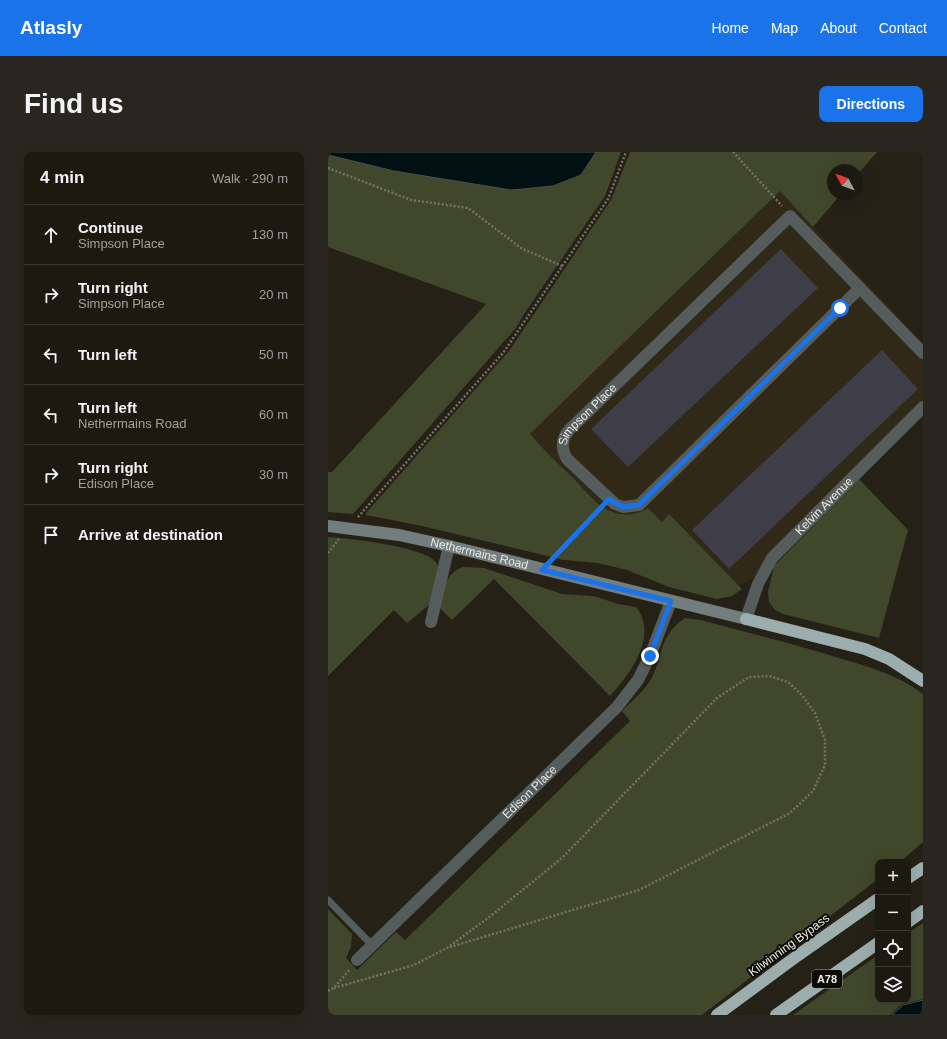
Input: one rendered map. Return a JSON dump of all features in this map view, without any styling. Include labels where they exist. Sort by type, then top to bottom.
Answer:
[{"type":"highway","points":[[746,619],[865,648],[889,659],[923,681]]},
{"type":"highway","points":[[911,876],[923,868]]},
{"type":"highway","name":"Kilwinning Bypass","points":[[717,1015],[875,901]]},
{"type":"highway","points":[[911,920],[923,911]]},
{"type":"highway","name":"A78","points":[[776,1015],[875,945]]},
{"type":"main road","name":"Nethermains Road","points":[[328,526],[399,535],[449,546],[746,619]]},
{"type":"street","points":[[790,216],[923,353]]},
{"type":"street","name":"Simpson Place","points":[[790,216],[564,436],[562,450],[567,459],[609,499],[623,507],[639,505],[860,288]]},
{"type":"street","name":"Kelvin Avenue","points":[[746,619],[758,584],[772,558],[923,407]]},
{"type":"street","points":[[431,622],[449,546]]},
{"type":"street","name":"Edison Place","points":[[358,960],[617,707],[638,680],[650,656],[671,601]]},
{"type":"lane","points":[[328,900],[373,946]]},
{"type":"path","points":[[328,553],[379,492],[503,353],[608,199],[626,152]]},
{"type":"path","points":[[733,152],[790,216]]},
{"type":"path","points":[[328,168],[411,200],[468,208],[521,248],[562,266]]},
{"type":"path","points":[[542,570],[609,499]]},
{"type":"path","points":[[328,991],[414,965],[447,948],[488,918],[562,858],[717,698],[749,677],[768,676],[788,682],[802,695],[815,713],[825,740],[825,765],[813,791],[790,813],[639,890],[447,948]]},
{"type":"path","points":[[334,988],[358,960]]},
{"type":"shaded area","points":[[328,152],[596,152],[581,175],[553,186],[511,190],[394,171],[328,155]]},
{"type":"shaded area","points":[[780,191],[923,343],[923,418],[859,479],[774,566],[736,588],[652,564],[525,439]]},
{"type":"shaded area","points":[[923,1000],[923,1015],[892,1015],[903,1005]]},
{"type":"green space","points":[[596,152],[621,152],[605,196],[516,328],[353,514],[328,512],[328,472],[332,472],[486,304],[328,247],[328,155],[394,171],[511,190],[553,186],[581,175]]},
{"type":"green space","points":[[630,152],[877,152],[863,168],[863,164],[827,164],[827,200],[836,200],[813,227],[780,191],[530,434],[590,496],[610,511],[625,515],[635,514],[648,508],[662,522],[669,514],[742,589],[732,596],[717,599],[669,587],[627,570],[598,563],[564,560],[422,526],[366,515],[366,513],[509,351],[611,200]]},
{"type":"green space","points":[[859,479],[908,530],[879,638],[783,614],[775,610],[769,602],[768,592],[774,566]]},
{"type":"green space","points":[[328,537],[387,544],[420,553],[431,558],[437,564],[438,572],[434,601],[407,623],[394,610],[328,676]]},
{"type":"green space","points":[[463,567],[484,568],[562,594],[594,596],[618,604],[636,607],[642,618],[644,630],[643,642],[633,666],[610,696],[494,579],[452,620],[439,607],[444,588],[449,578],[457,570]]},
{"type":"green space","points":[[685,618],[701,620],[807,648],[863,665],[895,677],[923,694],[923,842],[903,859],[875,859],[875,881],[702,1015],[328,1015],[328,909],[352,934],[351,947],[346,958],[357,970],[396,932],[405,940],[630,721],[622,711],[648,684],[654,673],[664,643],[671,631]]},
{"type":"green space","points":[[923,923],[923,999],[911,1002],[911,967],[911,931]]},
{"type":"green space","points":[[875,957],[875,1003],[906,1003],[902,1004],[890,1015],[793,1015]]},
{"type":"building","points":[[781,249],[818,288],[628,467],[591,429]]},
{"type":"building","points":[[882,350],[918,389],[729,569],[692,530]]},
{"type":"route","points":[[650,656],[671,601],[542,570],[609,499],[615,504],[623,507],[632,508],[639,505],[840,308]]}]
